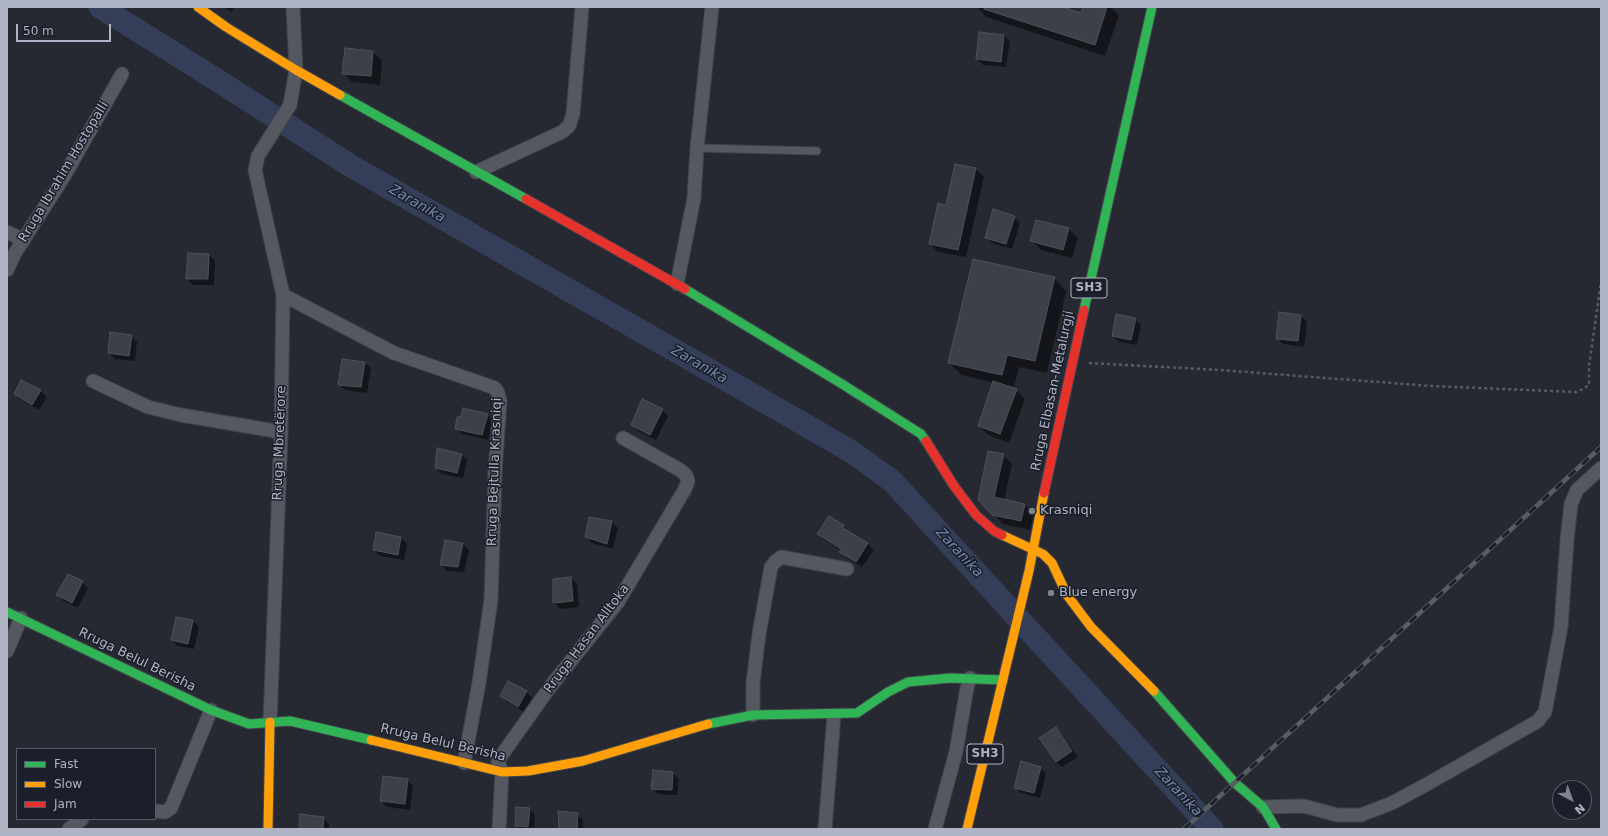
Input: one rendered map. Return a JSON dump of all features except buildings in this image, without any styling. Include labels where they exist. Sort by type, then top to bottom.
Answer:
[{"type":"street","points":[[198,7],[226,27],[296,70],[677,284],[842,384],[921,434],[954,486],[976,515],[994,531],[1043,554],[1052,563],[1067,595],[1091,626],[1160,697],[1235,783],[1263,807],[1276,829]]},
{"type":"street","name":"Rruga Mbretërore","points":[[268,829],[270,722],[281,432],[283,295],[255,170],[258,156],[264,144],[290,105],[296,70],[293,7]]},
{"type":"street","points":[[476,172],[562,132],[569,126],[572,114],[582,7]]},
{"type":"street","points":[[677,284],[694,198],[697,148],[712,7]]},
{"type":"street","name":"Rruga Elbasan-Metalurgji","points":[[1003,680],[1029,571],[1048,472],[1151,7]]},
{"type":"street","name":"Rruga Ibrahim Hostopalli","points":[[7,270],[122,74]]},
{"type":"street","points":[[7,232],[24,240]]},
{"type":"street","name":"Rruga Bejtulla Krasniqi","points":[[283,295],[394,353],[495,388],[498,393],[500,401],[495,473],[491,600],[479,682],[464,763]]},
{"type":"street","points":[[93,381],[148,406],[182,415],[281,432]]},
{"type":"street","name":"Rruga Hasan Alltoka","points":[[499,829],[502,772],[498,762],[501,756],[550,687],[618,602],[685,489],[688,480],[686,475],[680,470],[623,438]]},
{"type":"street","points":[[1263,807],[1304,806],[1337,815],[1361,815],[1392,803],[1538,721],[1545,712],[1561,627],[1571,504],[1576,490],[1601,468]]},
{"type":"street","points":[[754,715],[753,683],[758,641],[771,567],[781,557],[847,569]]},
{"type":"street","name":"Rruga Belul Berisha","points":[[7,612],[211,710],[249,724],[290,721],[351,734],[502,772],[528,771],[583,761],[688,729],[733,718],[754,715],[834,715],[857,713],[888,692],[908,682],[950,678],[1003,680]]},
{"type":"street","points":[[7,651],[21,618]]},
{"type":"street","points":[[935,829],[956,752],[970,678]]},
{"type":"street","name":"SH3","points":[[967,829],[1003,680]]},
{"type":"street","points":[[156,811],[165,812],[171,808],[211,710]]},
{"type":"street","points":[[825,829],[834,715]]},
{"type":"street","points":[[69,829],[81,820]]},
{"type":"lane","points":[[697,148],[816,151]]},
{"type":"path","points":[[1072,362],[1220,370],[1431,386],[1576,392],[1585,388],[1589,384],[1589,366],[1601,282]]},
{"type":"waterway","name":"Zaranika","points":[[100,7],[351,166],[852,452],[892,481],[1212,829]]},
{"type":"railway","points":[[1184,829],[1601,447]]},
{"type":"traffic: fast","points":[[1084,310],[1152,7]]},
{"type":"traffic: fast","points":[[340,95],[526,199]]},
{"type":"traffic: fast","points":[[685,289],[842,384],[921,434],[926,441]]},
{"type":"traffic: fast","points":[[7,612],[211,710],[249,724],[290,721],[371,740]]},
{"type":"traffic: fast","points":[[708,724],[753,715],[857,713],[888,692],[908,682],[950,678],[1003,680]]},
{"type":"traffic: fast","points":[[1154,691],[1235,783],[1263,807],[1276,829]]},
{"type":"traffic: slow","points":[[198,7],[226,27],[340,95]]},
{"type":"traffic: slow","points":[[967,829],[1029,571],[1044,493]]},
{"type":"traffic: slow","points":[[1002,535],[1043,554],[1052,563],[1067,595],[1091,627],[1154,691]]},
{"type":"traffic: slow","points":[[268,829],[270,722]]},
{"type":"traffic: slow","points":[[371,740],[502,772],[528,771],[583,761],[708,724]]},
{"type":"traffic: jam","points":[[526,199],[685,289]]},
{"type":"traffic: jam","points":[[1044,493],[1084,310]]},
{"type":"traffic: jam","points":[[926,441],[954,486],[976,515],[994,531],[1002,535]]},
{"type":"place","name":"Krasniqi","points":[[1032,511]]},
{"type":"place","name":"Blue energy","points":[[1051,593]]}]
